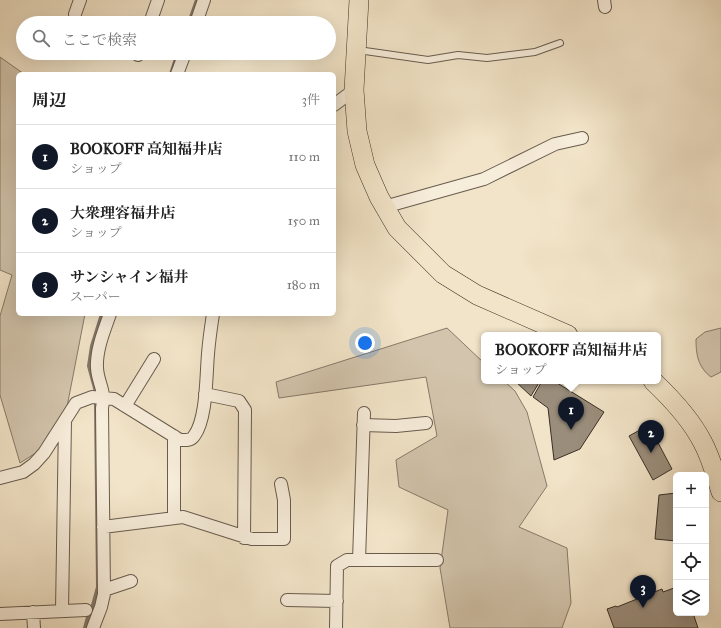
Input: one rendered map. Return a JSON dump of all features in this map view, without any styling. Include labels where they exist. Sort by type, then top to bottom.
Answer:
[{"type":"main road","points":[[359,0],[354,90],[357,131],[365,165],[384,207],[397,228],[443,274],[477,295],[561,332]]},
{"type":"main road","points":[[656,384],[686,417],[703,443],[715,472],[721,492]]},
{"type":"street","points":[[74,14],[80,0]]},
{"type":"street","points":[[152,16],[158,0]]},
{"type":"street","points":[[198,16],[204,0]]},
{"type":"street","points":[[178,72],[182,60]]},
{"type":"street","points":[[336,104],[354,90]]},
{"type":"street","points":[[384,207],[484,179],[555,144],[582,138]]},
{"type":"street","points":[[93,628],[101,607],[104,590],[102,408],[104,398],[97,369],[98,348],[109,316]]},
{"type":"street","points":[[0,478],[23,472],[34,464],[44,452],[76,404],[92,398],[114,399],[180,440],[194,438],[203,414],[213,316]]},
{"type":"street","points":[[125,406],[154,359]]},
{"type":"street","points":[[205,394],[239,401],[245,410],[244,538]]},
{"type":"street","points":[[359,560],[364,412]]},
{"type":"street","points":[[62,611],[65,420]]},
{"type":"street","points":[[363,425],[390,426],[426,423]]},
{"type":"street","points":[[174,436],[174,518]]},
{"type":"street","points":[[103,527],[183,517],[244,538],[284,539],[284,500],[281,484]]},
{"type":"street","points":[[336,628],[337,566],[347,560],[437,560]]},
{"type":"street","points":[[104,590],[131,581]]},
{"type":"street","points":[[287,600],[337,601]]},
{"type":"street","points":[[0,614],[86,610]]},
{"type":"street","points":[[33,612],[34,628]]},
{"type":"lane","points":[[356,50],[396,54],[428,60],[458,55],[487,58],[535,52],[560,43]]},
{"type":"shaded area","points":[[0,57],[21,72],[16,72],[16,316],[85,316],[66,412],[42,449],[20,463],[0,395],[0,316],[12,275],[0,270]]},
{"type":"shaded area","points":[[447,328],[481,360],[481,384],[507,384],[515,391],[527,412],[547,486],[519,527],[567,548],[571,603],[562,628],[450,628],[440,568],[448,510],[399,487],[396,460],[437,436],[426,377],[279,398],[276,382]]},
{"type":"shaded area","points":[[721,328],[721,372],[711,377],[703,369],[699,360],[696,339],[705,332]]},
{"type":"building","points":[[518,384],[538,384],[531,396]]},
{"type":"building","points":[[540,384],[559,384],[604,412],[580,449],[554,460],[548,408],[533,397]]},
{"type":"building","points":[[649,425],[672,469],[653,480],[629,436]]},
{"type":"building","points":[[673,493],[673,541],[655,539],[659,495]]},
{"type":"building","points":[[673,588],[673,616],[694,616],[698,628],[614,628],[607,609],[617,607],[662,589],[663,592]]},
{"type":"waterway","points":[[191,16],[197,0]]},
{"type":"waterway","points":[[172,72],[176,60]]},
{"type":"waterway","points":[[96,392],[89,366],[92,346],[101,316]]},
{"type":"waterway","points":[[92,609],[98,587],[96,403]]},
{"type":"waterway","points":[[85,628],[88,617]]},
{"type":"place","name":"BOOKOFF 高知福井店","points":[[571,430]]},
{"type":"place","name":"大衆理容福井店","points":[[651,453]]},
{"type":"place","name":"サンシャイン福井","points":[[643,608]]}]
